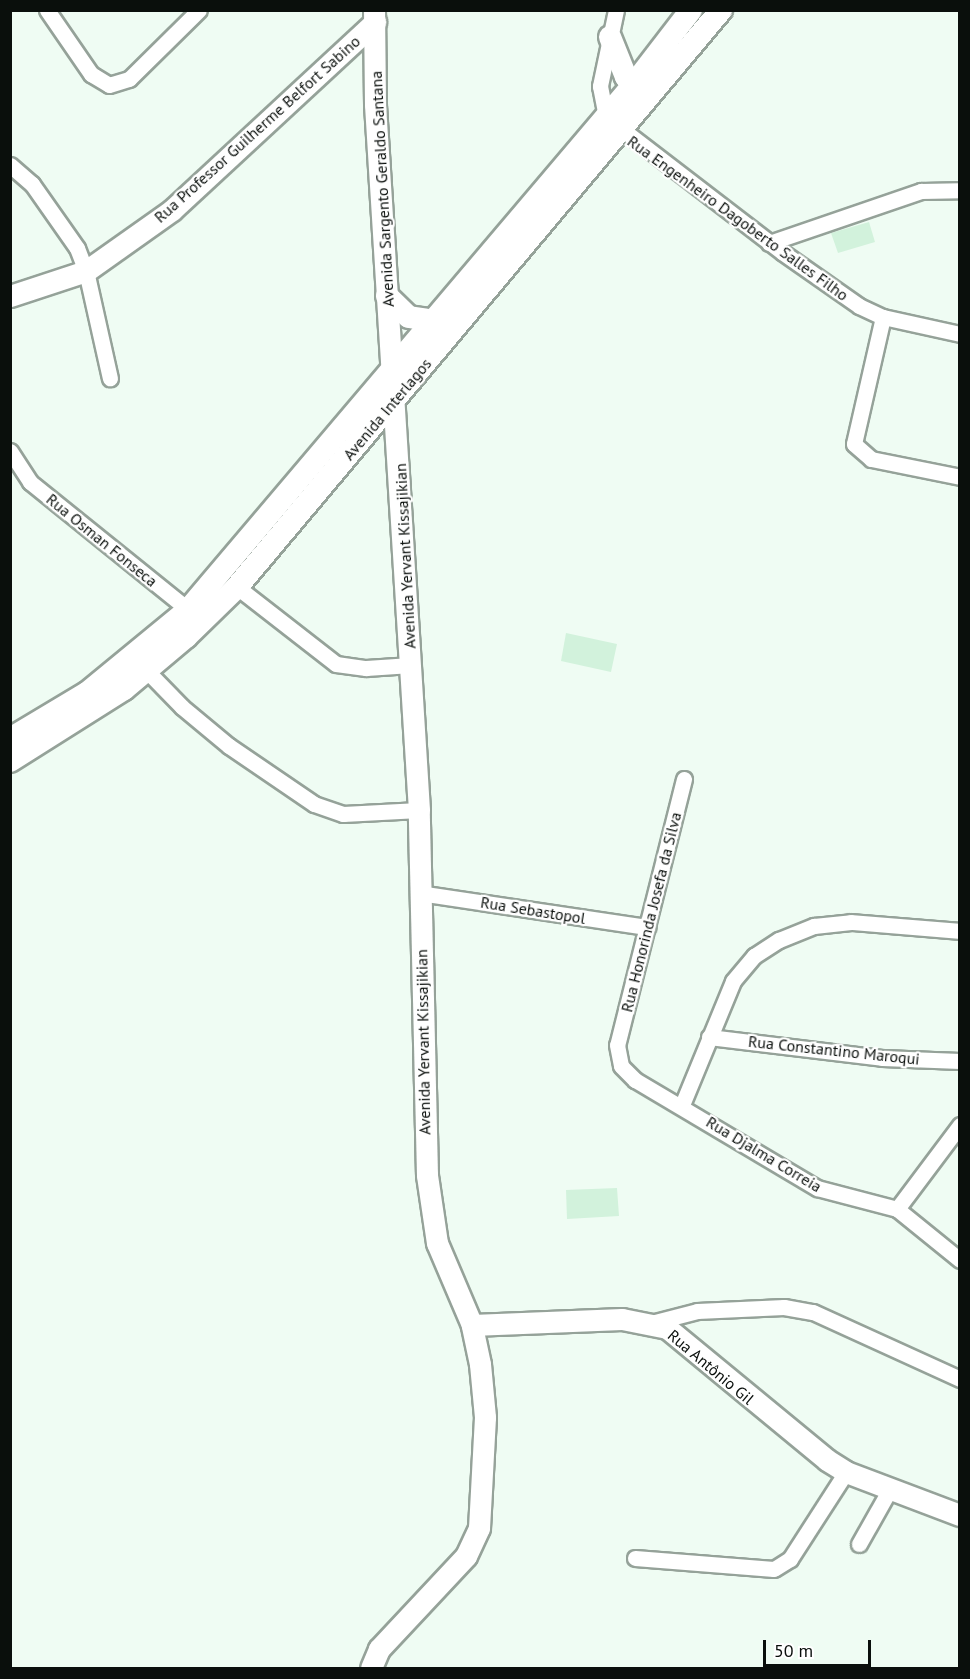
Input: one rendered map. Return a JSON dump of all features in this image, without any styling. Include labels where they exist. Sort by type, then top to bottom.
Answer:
[{"type":"main road","name":"Avenida Interlagos","points":[[10,739],[87,693],[237,587],[395,399],[613,124],[634,84],[691,10]]},
{"type":"main road","name":"Avenida Interlagos","points":[[10,761],[147,671],[196,616],[434,321],[613,124],[658,86],[721,10]]},
{"type":"main road","points":[[610,37],[622,70],[634,84],[646,89],[658,86]]},
{"type":"main road","points":[[387,297],[409,317],[434,321]]},
{"type":"street","points":[[47,10],[92,74],[108,85],[129,79],[199,10]]},
{"type":"street","points":[[613,124],[600,86],[616,10]]},
{"type":"street","name":"Rua Professor Guilherme Belfort Sabino","points":[[10,296],[86,271],[172,210],[374,16]]},
{"type":"street","name":"Avenida Sargento Geraldo Santana","points":[[374,16],[375,104],[387,297],[394,368]]},
{"type":"street","name":"Rua Engenheiro Dagoberto Salles Filho","points":[[613,124],[769,243],[851,301],[883,317],[960,334]]},
{"type":"street","points":[[10,165],[32,184],[66,229],[86,271],[110,378]]},
{"type":"street","points":[[769,243],[921,191],[960,190]]},
{"type":"street","points":[[883,317],[854,444],[871,459],[960,477]]},
{"type":"street","name":"Avenida Yervant Kissajikian","points":[[371,1668],[379,1649],[466,1556],[479,1528],[485,1417],[480,1364],[472,1325],[437,1243],[427,1175],[419,810],[394,368]]},
{"type":"street","name":"Rua Osman Fonseca","points":[[10,451],[30,482],[196,616]]},
{"type":"street","points":[[237,587],[336,664],[366,668],[411,665]]},
{"type":"street","points":[[147,671],[182,707],[229,746],[314,804],[343,814],[419,810]]},
{"type":"street","name":"Rua Honorinda Josefa da Silva","points":[[617,1045],[684,779]]},
{"type":"street","name":"Rua Sebastopol","points":[[420,893],[647,927]]},
{"type":"street","points":[[682,1105],[733,981],[754,956],[779,940],[814,926],[851,922],[960,931]]},
{"type":"street","name":"Rua Constantino Maroqui","points":[[709,1037],[882,1058],[960,1061]]},
{"type":"street","name":"Rua Djalma Correia","points":[[617,1045],[617,1058],[626,1073],[817,1188],[897,1209],[960,1260]]},
{"type":"street","points":[[897,1209],[960,1125]]},
{"type":"street","points":[[651,1323],[697,1311],[784,1307],[813,1312],[960,1379]]},
{"type":"street","name":"Rua Antônio Gil","points":[[472,1325],[622,1319],[651,1323],[685,1340],[773,1418],[846,1472],[960,1515]]},
{"type":"street","points":[[634,1558],[774,1569],[790,1559],[846,1472]]},
{"type":"street","points":[[860,1544],[890,1489]]},
{"type":"green space","points":[[869,222],[875,242],[838,253],[831,233]]},
{"type":"green space","points":[[566,633],[617,644],[611,672],[561,661]]},
{"type":"green space","points":[[617,1188],[619,1216],[567,1219],[566,1190]]}]
